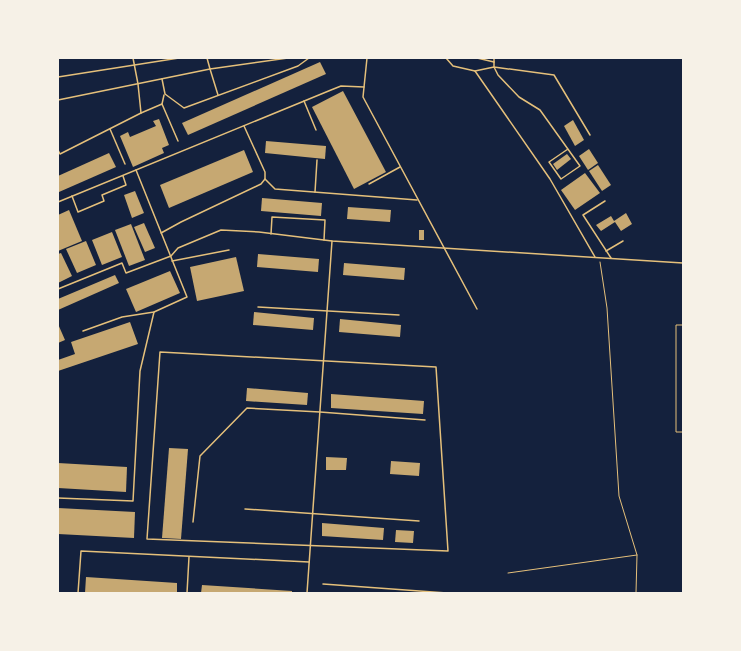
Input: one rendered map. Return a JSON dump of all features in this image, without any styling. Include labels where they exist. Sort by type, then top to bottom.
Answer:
[{"type":"lane","points":[[133,58],[136,65],[141,114]]},
{"type":"lane","points":[[58,77],[179,58]]},
{"type":"lane","points":[[207,58],[218,95]]},
{"type":"lane","points":[[58,100],[210,70],[272,59],[288,58]]},
{"type":"lane","points":[[164,94],[184,108],[298,66],[310,58]]},
{"type":"lane","points":[[367,58],[363,97],[477,310]]},
{"type":"lane","points":[[446,58],[453,66],[475,71],[494,67],[554,74],[590,135]]},
{"type":"lane","points":[[477,58],[494,62]]},
{"type":"lane","points":[[494,58],[494,67],[498,75],[519,97],[540,110],[568,149],[580,166],[561,179],[549,162],[568,149]]},
{"type":"lane","points":[[475,71],[550,180],[595,257]]},
{"type":"lane","points":[[162,79],[164,94],[162,104],[178,141]]},
{"type":"lane","points":[[58,202],[341,86],[364,87]]},
{"type":"lane","points":[[304,101],[316,130]]},
{"type":"lane","points":[[58,150],[59,155],[162,104]]},
{"type":"lane","points":[[161,233],[261,184],[265,179],[265,172],[244,126]]},
{"type":"lane","points":[[110,129],[125,164]]},
{"type":"lane","points":[[314,192],[317,160]]},
{"type":"lane","points":[[369,184],[400,167]]},
{"type":"lane","points":[[82,331],[122,317],[154,312],[187,297],[136,170]]},
{"type":"lane","points":[[72,196],[78,212],[104,201],[102,195],[126,185],[122,176]]},
{"type":"lane","points":[[265,179],[275,189],[418,200]]},
{"type":"lane","points":[[605,201],[583,215],[611,258]]},
{"type":"lane","points":[[271,234],[272,217],[325,220],[324,240]]},
{"type":"lane","points":[[58,289],[122,263],[126,273],[171,256],[178,248],[220,230],[332,241],[683,263]]},
{"type":"lane","points":[[307,593],[332,241]]},
{"type":"lane","points":[[606,251],[623,241]]},
{"type":"lane","points":[[172,260],[229,250]]},
{"type":"lane","points":[[258,307],[399,315]]},
{"type":"lane","points":[[58,498],[132,501],[140,371],[154,312]]},
{"type":"lane","points":[[160,352],[436,367],[448,551],[310,545],[147,539],[160,352]]},
{"type":"lane","points":[[193,522],[200,456],[247,408],[425,420]]},
{"type":"lane","points":[[246,509],[419,520]]},
{"type":"lane","points":[[78,593],[81,551],[309,562]]},
{"type":"lane","points":[[187,593],[189,557]]},
{"type":"lane","points":[[323,584],[446,593]]},
{"type":"path","points":[[600,258],[607,308],[619,496],[637,555],[636,593]]},
{"type":"path","points":[[683,326],[676,325],[676,432],[683,432]]},
{"type":"path","points":[[508,573],[637,555]]},
{"type":"building","points":[[320,62],[326,74],[188,135],[182,123]]},
{"type":"building","points":[[343,91],[386,172],[354,189],[312,107]]},
{"type":"building","points":[[159,119],[169,145],[162,148],[164,153],[133,167],[120,136],[128,132],[130,137],[156,126],[153,121]]},
{"type":"building","points":[[573,120],[584,140],[575,146],[564,126]]},
{"type":"building","points":[[266,141],[326,146],[325,159],[265,153]]},
{"type":"building","points":[[589,149],[598,163],[588,170],[579,156]]},
{"type":"building","points":[[244,150],[253,172],[169,208],[160,185]]},
{"type":"building","points":[[109,153],[116,167],[59,192],[58,176]]},
{"type":"building","points":[[567,154],[571,159],[557,170],[553,164]]},
{"type":"building","points":[[598,165],[611,185],[602,191],[589,171]]},
{"type":"building","points":[[585,173],[600,193],[575,210],[561,190]]},
{"type":"building","points":[[135,191],[144,213],[132,218],[124,195]]},
{"type":"building","points":[[262,198],[322,203],[321,216],[261,211]]},
{"type":"building","points":[[348,207],[391,210],[390,222],[347,219]]},
{"type":"building","points":[[69,210],[82,241],[58,251],[58,215]]},
{"type":"building","points":[[626,213],[632,224],[621,231],[615,222],[601,231],[596,225],[611,216],[614,221]]},
{"type":"building","points":[[144,223],[155,248],[145,252],[134,227]]},
{"type":"building","points":[[131,224],[145,260],[129,266],[115,230]]},
{"type":"building","points":[[419,230],[424,230],[424,240],[419,240]]},
{"type":"building","points":[[112,232],[122,257],[102,265],[92,240]]},
{"type":"building","points":[[86,241],[96,265],[77,273],[66,249]]},
{"type":"building","points":[[61,253],[72,276],[58,283],[58,254]]},
{"type":"building","points":[[258,254],[319,259],[318,272],[257,267]]},
{"type":"building","points":[[236,257],[244,291],[197,301],[190,267]]},
{"type":"building","points":[[344,263],[405,268],[404,280],[343,275]]},
{"type":"building","points":[[170,271],[180,293],[136,312],[126,289]]},
{"type":"building","points":[[115,275],[119,283],[58,310],[58,299]]},
{"type":"building","points":[[254,312],[314,318],[313,330],[253,325]]},
{"type":"building","points":[[340,319],[401,325],[400,337],[339,332]]},
{"type":"building","points":[[130,322],[138,344],[58,371],[58,360],[75,354],[71,342]]},
{"type":"building","points":[[58,324],[65,340],[58,343]]},
{"type":"building","points":[[247,388],[308,393],[307,405],[246,401]]},
{"type":"building","points":[[331,394],[424,401],[423,414],[331,408]]},
{"type":"building","points":[[169,448],[188,449],[181,539],[162,538]]},
{"type":"building","points":[[326,457],[347,458],[346,470],[326,470]]},
{"type":"building","points":[[391,461],[420,463],[419,476],[390,474]]},
{"type":"building","points":[[58,463],[127,467],[126,492],[58,488]]},
{"type":"building","points":[[58,508],[135,512],[134,538],[58,534]]},
{"type":"building","points":[[322,523],[384,528],[383,540],[322,536]]},
{"type":"building","points":[[396,530],[414,531],[413,543],[395,542]]},
{"type":"building","points":[[86,577],[177,583],[177,593],[85,593]]},
{"type":"building","points":[[202,585],[292,591],[292,593],[201,593]]}]
